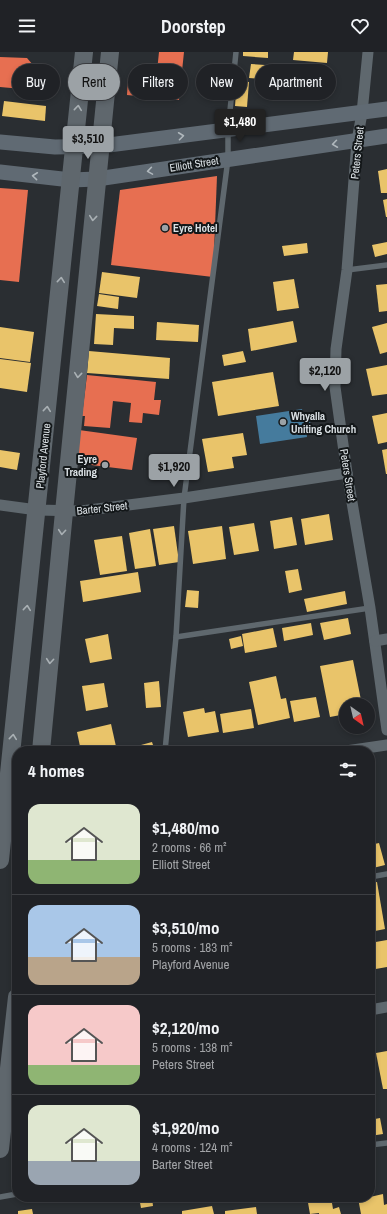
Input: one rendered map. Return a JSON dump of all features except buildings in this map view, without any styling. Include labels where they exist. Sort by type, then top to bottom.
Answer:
[{"type":"highway","name":"Playford Avenue","points":[[13,746],[84,52]]},
{"type":"highway","points":[[42,746],[64,512],[110,52]]},
{"type":"highway","points":[[54,343],[81,345]]},
{"type":"highway","name":"Playford Avenue","points":[[0,860],[12,757]]},
{"type":"highway","points":[[0,1149],[12,1040]]},
{"type":"main road","points":[[0,142],[74,147],[101,146],[387,109]]},
{"type":"main road","name":"Elliott Street","points":[[0,172],[71,180],[97,179],[387,136]]},
{"type":"street","name":"Peters Street","points":[[368,52],[358,141],[347,270],[336,349],[335,387],[347,473],[370,608],[387,730]]},
{"type":"street","name":"Barter Street","points":[[0,505],[64,512],[81,511],[184,498],[347,473]]},
{"type":"street","points":[[375,641],[387,639]]},
{"type":"street","points":[[375,747],[387,745]]},
{"type":"street","points":[[375,1009],[387,1007]]},
{"type":"lane","points":[[165,746],[176,637],[184,498],[228,159],[228,130],[236,52]]},
{"type":"lane","points":[[347,270],[387,265]]},
{"type":"lane","points":[[176,637],[370,608]]},
{"type":"lane","points":[[375,876],[387,874]]},
{"type":"lane","points":[[375,1144],[387,1143]]},
{"type":"lane","points":[[0,1197],[12,1195]]},
{"type":"place","name":"Eyre Hotel","points":[[165,228]]},
{"type":"place","name":"Whyalla Uniting Church","points":[[283,422]]},
{"type":"place","name":"Eyre Trading","points":[[105,465]]}]
